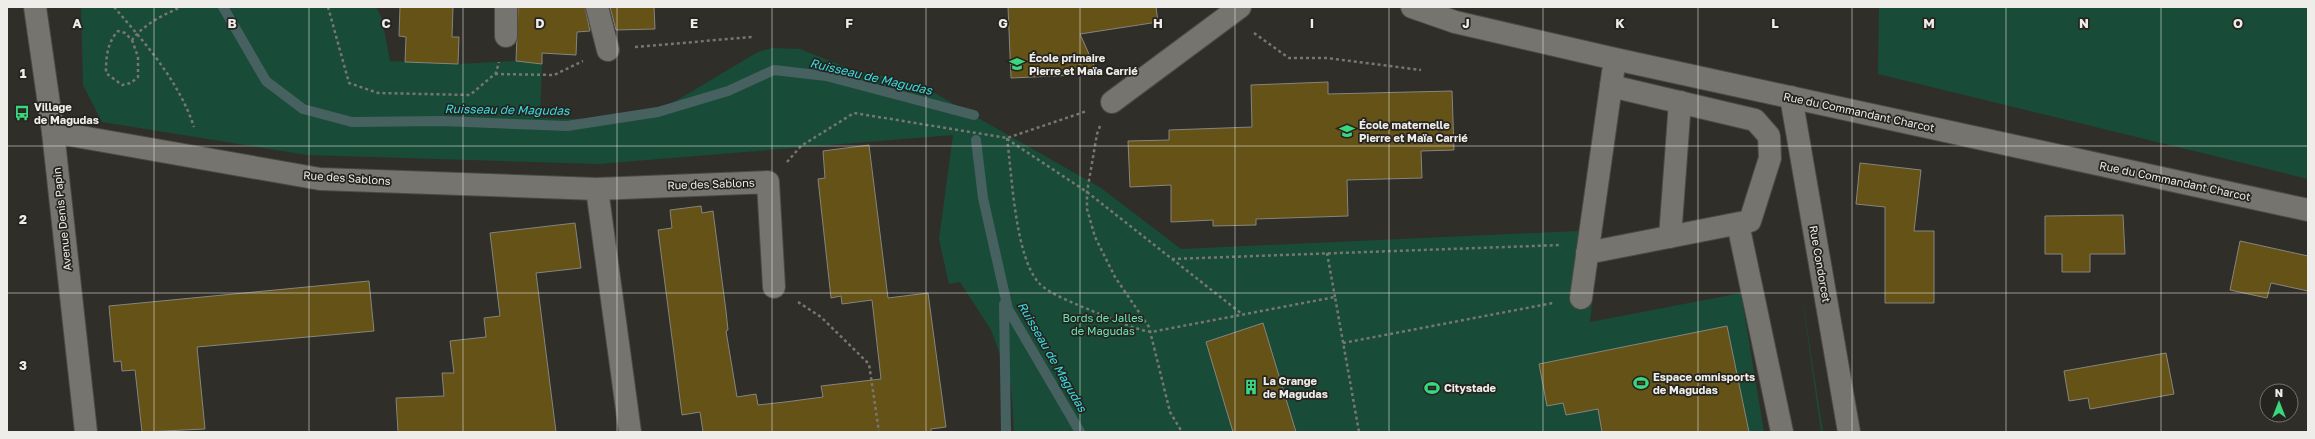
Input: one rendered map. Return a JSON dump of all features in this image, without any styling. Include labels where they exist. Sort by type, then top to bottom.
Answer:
[{"type":"street","name":"Avenue Denis Papin","points":[[35,7],[53,132],[86,432]]},
{"type":"street","points":[[506,7],[506,36]]},
{"type":"street","points":[[597,7],[608,50]]},
{"type":"street","name":"Rue du Commandant Charcot","points":[[1413,7],[1455,22],[1615,59],[2308,210]]},
{"type":"street","points":[[1112,102],[1234,11]]},
{"type":"street","points":[[1581,298],[1615,59]]},
{"type":"street","points":[[1611,86],[1755,120],[1769,136],[1799,143]]},
{"type":"street","name":"Rue Condorcet","points":[[1791,97],[1849,432]]},
{"type":"street","points":[[1670,237],[1680,102]]},
{"type":"street","name":"Rue des Sablons","points":[[53,132],[320,179],[597,189],[768,182],[774,287]]},
{"type":"street","points":[[1588,249],[1670,237],[1750,221],[1770,158],[1769,136]]},
{"type":"street","points":[[597,189],[630,432]]},
{"type":"street","points":[[1738,224],[1782,432]]},
{"type":"path","points":[[114,7],[137,33],[171,80],[190,113],[198,138],[197,157]]},
{"type":"path","points":[[132,40],[137,33],[160,17],[181,7]]},
{"type":"path","points":[[328,7],[349,83],[378,93],[470,95],[496,73],[506,36]]},
{"type":"path","points":[[1234,11],[1289,58],[1327,58],[1421,70]]},
{"type":"path","points":[[118,31],[125,33],[132,40],[138,56],[138,77],[131,83],[122,85],[106,73],[107,50],[111,39],[118,31]]},
{"type":"path","points":[[1007,138],[1112,102]]},
{"type":"path","points":[[1112,102],[1097,134],[1087,192],[1087,208],[1096,237],[1115,278],[1149,326],[1170,412],[1182,432]]},
{"type":"path","points":[[768,182],[801,146],[854,113],[1007,138],[1087,192],[1242,314]]},
{"type":"path","points":[[1007,138],[1021,242],[1028,267],[1040,284],[1072,303],[1138,330],[1151,332],[1335,297]]},
{"type":"path","points":[[1172,259],[1327,253],[1588,249]]},
{"type":"path","points":[[1327,253],[1360,432]]},
{"type":"path","points":[[774,287],[821,317],[869,364],[879,432]]},
{"type":"path","points":[[1343,343],[1581,298]]},
{"type":"green space","name":"Bords de Jalles de Magudas","points":[[81,7],[376,7],[382,19],[390,61],[458,64],[516,61],[542,64],[540,118],[602,120],[652,115],[758,52],[772,48],[800,49],[853,70],[917,83],[1101,188],[1181,249],[1600,230],[1590,322],[1741,293],[1764,432],[1014,432],[1011,385],[991,330],[960,282],[949,284],[939,239],[953,135],[598,164],[307,155],[102,122],[83,85]]},
{"type":"green space","points":[[1879,7],[2308,7],[2308,179],[1878,74]]},
{"type":"green space","points":[[1800,283],[1823,432],[1821,432]]},
{"type":"building","points":[[400,7],[453,7],[452,37],[459,37],[458,64],[405,62],[406,37],[399,36]]},
{"type":"building","points":[[518,7],[585,7],[590,31],[577,32],[576,55],[542,53],[542,64],[516,61]]},
{"type":"building","points":[[610,7],[654,7],[655,29],[616,30]]},
{"type":"building","points":[[1008,7],[1156,7],[1158,22],[1080,34],[1098,74],[1011,78]]},
{"type":"building","points":[[1328,82],[1328,94],[1452,91],[1454,150],[1421,151],[1422,178],[1347,180],[1348,216],[1256,219],[1256,225],[1213,226],[1213,220],[1171,222],[1171,185],[1130,187],[1128,141],[1169,140],[1169,130],[1252,127],[1251,85]]},
{"type":"building","points":[[869,145],[888,298],[928,293],[946,427],[931,429],[931,432],[703,432],[700,412],[682,415],[658,230],[672,228],[670,210],[701,206],[702,213],[713,211],[726,311],[728,330],[726,331],[737,397],[756,394],[758,405],[785,402],[823,397],[821,386],[881,379],[872,300],[842,304],[841,296],[831,298],[818,179],[825,178],[823,151]]},
{"type":"building","points":[[1860,163],[1921,170],[1914,231],[1934,231],[1934,303],[1885,303],[1885,207],[1856,204]]},
{"type":"building","points":[[2123,215],[2125,254],[2090,254],[2090,272],[2062,272],[2062,254],[2045,254],[2045,216]]},
{"type":"building","points":[[575,223],[581,268],[536,273],[556,432],[398,432],[396,398],[444,396],[442,373],[454,373],[450,341],[486,337],[484,318],[500,316],[490,233]]},
{"type":"building","points":[[2240,241],[2308,256],[2308,291],[2271,283],[2267,298],[2230,290]]},
{"type":"building","points":[[369,281],[374,331],[197,347],[205,429],[142,432],[135,370],[122,371],[121,361],[114,362],[109,306]]},
{"type":"building","name":"La Grange de Magudas","points":[[1263,323],[1296,432],[1233,432],[1206,342]]},
{"type":"building","name":"Espace omnisports de Magudas","points":[[1727,326],[1749,432],[1602,432],[1598,409],[1566,415],[1563,403],[1547,406],[1539,364]]},
{"type":"building","points":[[2166,353],[2174,394],[2090,409],[2088,398],[2069,401],[2064,371]]},
{"type":"waterway","name":"Ruisseau de Magudas","points":[[223,7],[266,81],[303,109],[352,122],[442,121],[567,126],[658,112],[728,91],[774,70],[826,76],[974,115]]},
{"type":"waterway","name":"Ruisseau de Magudas","points":[[976,140],[983,198],[1008,309],[1080,432]]},
{"type":"waterway","name":"Ruisseau de Magudas","points":[[1004,304],[1006,432]]},
{"type":"place","name":"École primaire Pierre et Maïa Carrié","points":[[1017,64]]},
{"type":"place","name":"Village de Magudas","points":[[22,113]]},
{"type":"place","name":"École maternelle Pierre et Maïa Carrié","points":[[1347,131]]},
{"type":"place","name":"Espace omnisports de Magudas","points":[[1641,383]]},
{"type":"place","name":"La Grange de Magudas","points":[[1251,387]]},
{"type":"place","name":"Citystade","points":[[1432,388]]}]
